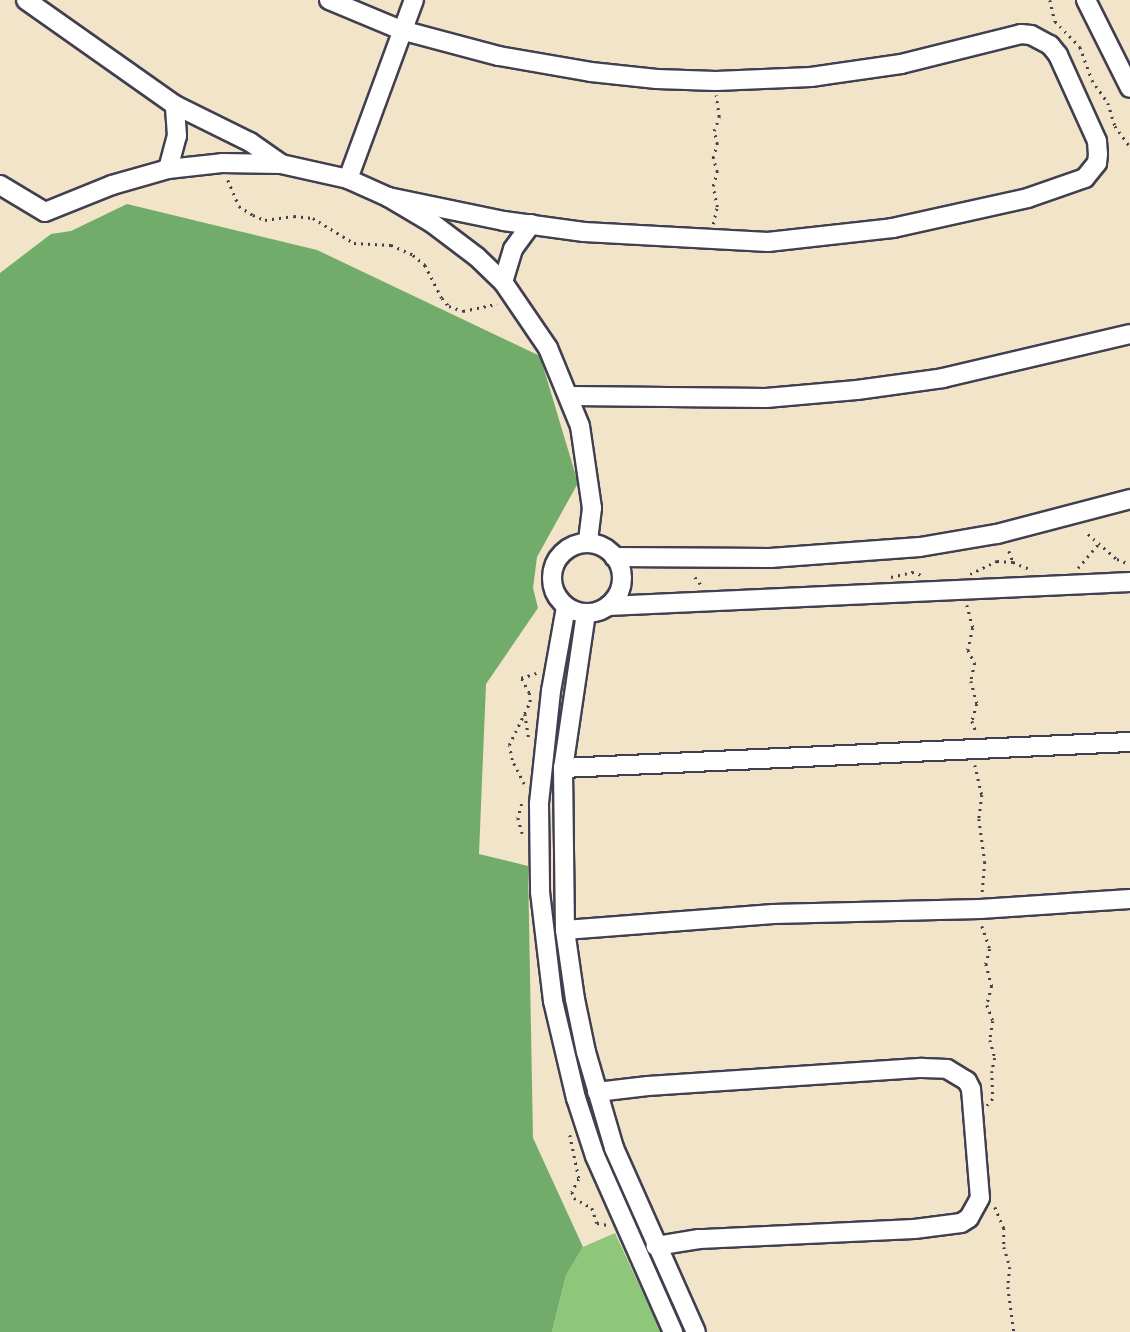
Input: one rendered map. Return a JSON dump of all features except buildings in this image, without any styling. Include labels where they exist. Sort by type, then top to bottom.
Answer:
[{"type":"street","points":[[26,0],[175,106],[250,142],[281,164]]},
{"type":"street","points":[[329,0],[401,30],[499,56],[591,72],[716,82],[811,78],[961,51],[1021,34],[1031,35],[1050,45],[1058,55],[1097,141],[1098,154],[1092,172],[1075,184],[943,219],[855,233],[768,242],[618,235],[531,224],[388,197]]},
{"type":"street","points":[[348,179],[414,0]]},
{"type":"street","points":[[1092,3],[1130,88]]},
{"type":"street","points":[[168,169],[177,136],[175,106]]},
{"type":"street","points":[[0,186],[45,212],[59,209],[113,185],[168,169],[222,163],[281,164],[348,179],[388,197],[457,240],[503,282],[548,348],[580,426],[592,508],[588,543]]},
{"type":"street","points":[[503,282],[513,249],[531,224]]},
{"type":"street","points":[[569,396],[766,398],[857,390],[943,378],[1130,334]]},
{"type":"street","points":[[614,557],[770,558],[920,547],[996,534],[1130,499]]},
{"type":"street","points":[[608,606],[616,597],[622,581],[614,557],[598,545],[588,543],[566,549],[553,567],[553,589],[566,607],[586,613],[608,606],[963,592],[1130,582]]},
{"type":"street","points":[[566,607],[543,747],[538,852],[553,1002],[582,1116],[620,1220],[673,1332]]},
{"type":"street","points":[[586,613],[563,768],[565,930],[575,999],[597,1092],[614,1148],[696,1332]]},
{"type":"street","points":[[563,768],[1130,742]]},
{"type":"street","points":[[565,930],[773,914],[980,909],[1130,899]]},
{"type":"street","points":[[597,1092],[648,1086],[947,1069],[967,1081],[975,1111],[980,1198],[969,1218],[937,1228],[699,1239],[656,1246]]},
{"type":"path","points":[[1050,0],[1055,21],[1080,47],[1091,80],[1108,103],[1115,126],[1130,147]]},
{"type":"path","points":[[714,239],[717,208],[713,186],[717,172],[713,158],[717,145],[713,131],[719,117],[716,82]]},
{"type":"path","points":[[222,163],[239,206],[253,215],[265,220],[294,216],[313,218],[354,243],[391,246],[413,255],[425,265],[449,306],[463,311],[488,304],[522,307]]},
{"type":"path","points":[[1088,534],[1117,559],[1130,564]]},
{"type":"path","points":[[1075,572],[1098,544]]},
{"type":"path","points":[[1009,551],[1013,562]]},
{"type":"path","points":[[975,1111],[991,1102],[995,1058],[990,1040],[993,1021],[987,1005],[992,986],[986,964],[990,949],[980,909],[985,862],[979,819],[982,795],[975,769],[977,732],[972,721],[977,704],[971,681],[975,663],[968,650],[973,628],[963,592],[966,576],[985,564],[997,561],[1013,562],[1038,572]]},
{"type":"path","points":[[911,566],[912,572]]},
{"type":"path","points":[[525,792],[509,745],[530,702],[530,693],[521,678],[555,665]]},
{"type":"path","points":[[523,801],[519,826],[529,844],[538,852]]},
{"type":"path","points":[[582,1116],[573,1125],[570,1139],[578,1173],[573,1198],[592,1208],[597,1223],[602,1226],[620,1220]]},
{"type":"path","points":[[980,1198],[994,1207],[1004,1228],[1004,1247],[1010,1266],[1010,1322],[1014,1332]]},
{"type":"green space","points":[[127,204],[317,250],[540,356],[578,483],[537,557],[533,588],[538,608],[486,684],[479,854],[528,866],[533,1138],[583,1247],[566,1275],[552,1332],[0,1332],[0,273],[51,234],[71,231]]},
{"type":"green space","points":[[615,1233],[661,1332],[552,1332],[566,1275],[583,1247]]}]
